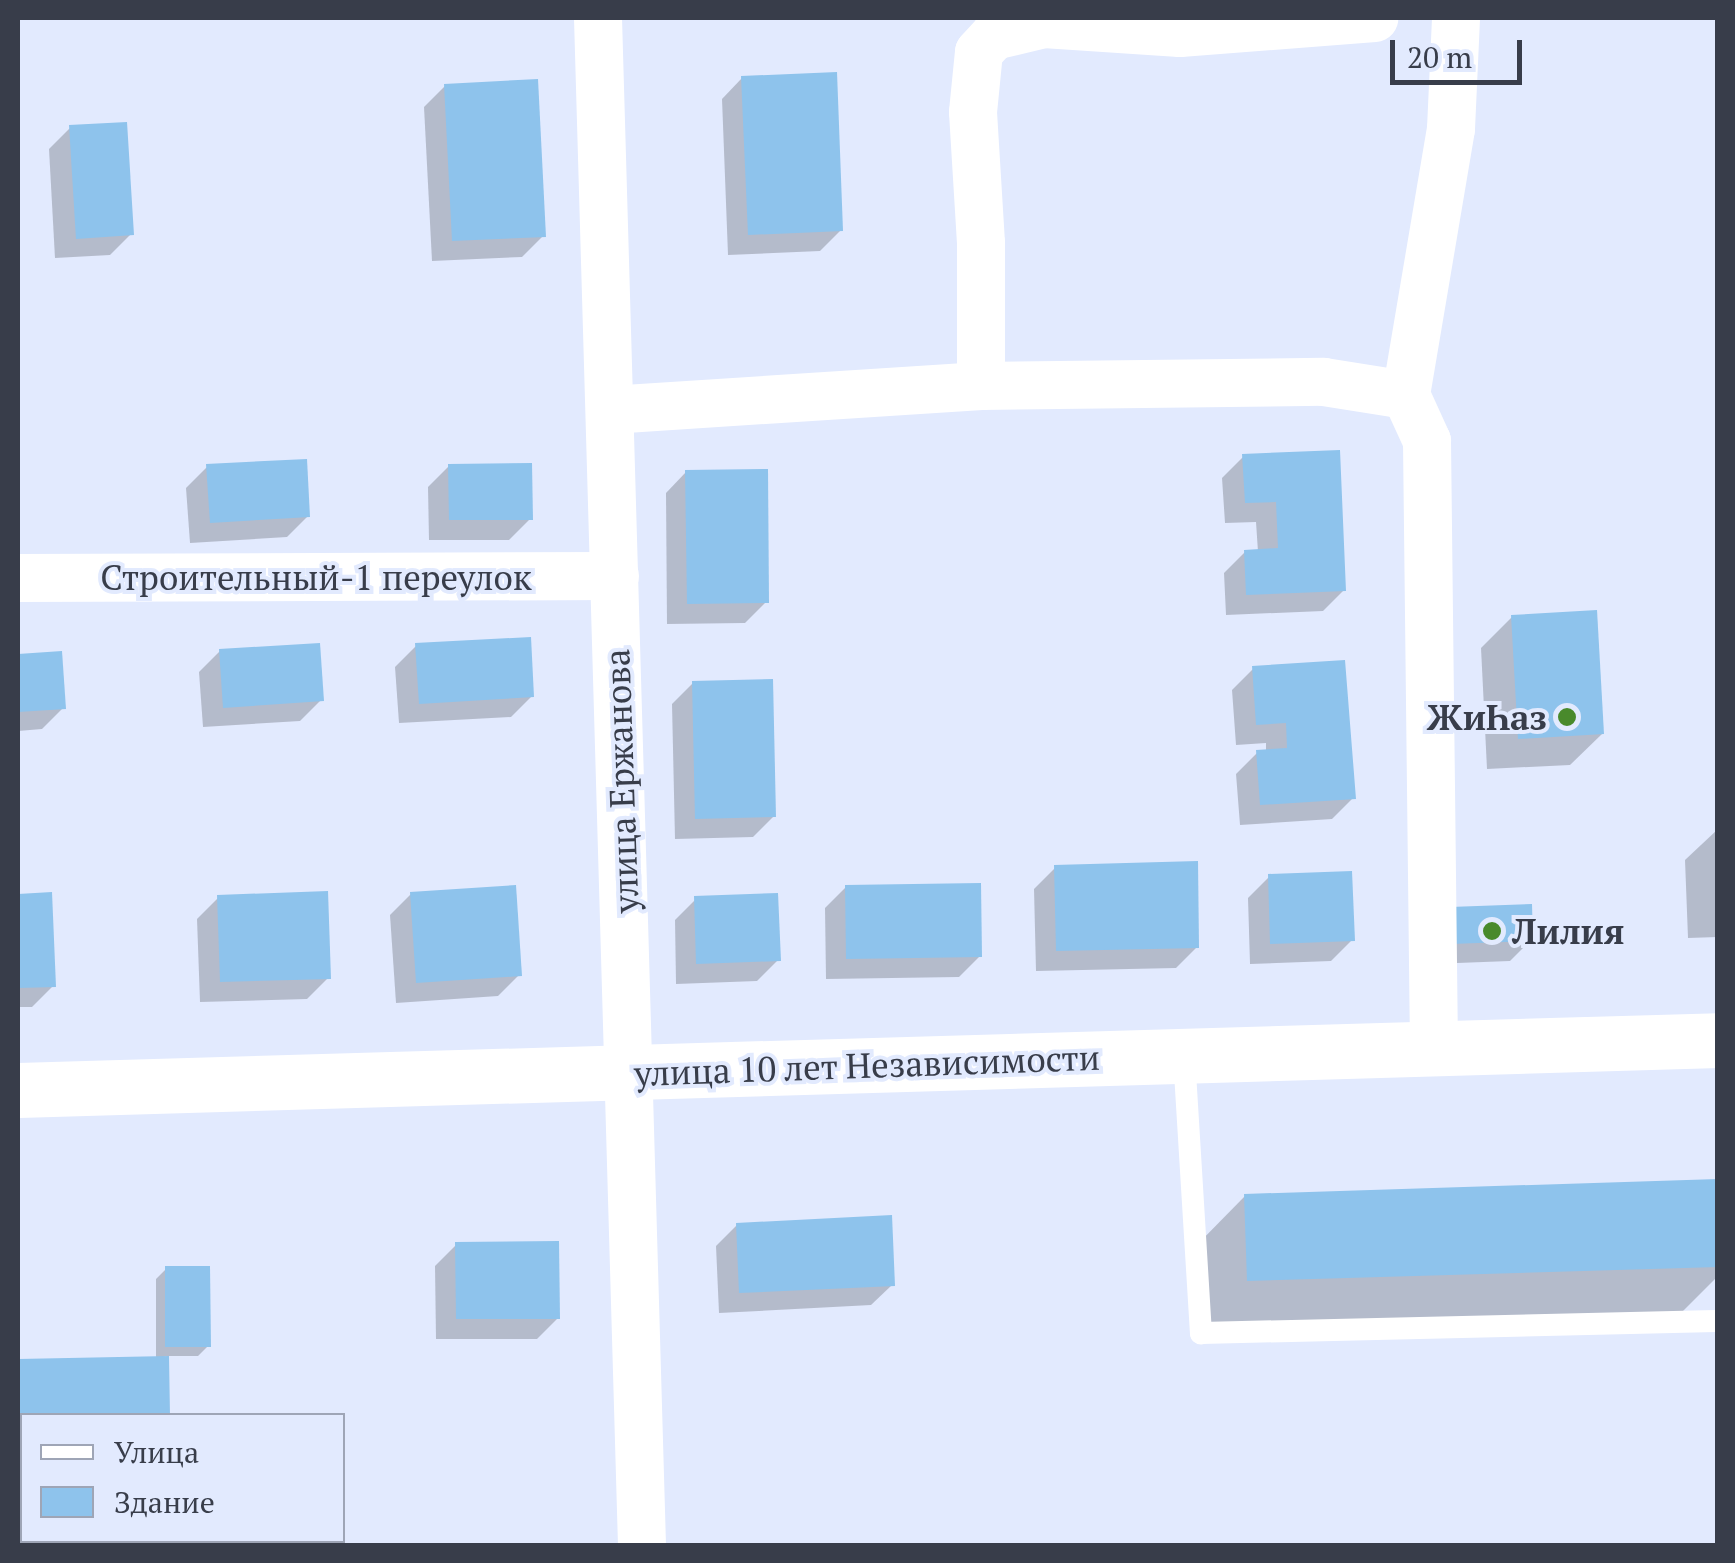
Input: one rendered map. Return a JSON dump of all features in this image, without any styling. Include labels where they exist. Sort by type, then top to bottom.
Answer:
[{"type":"street","name":"улица Ержанова","points":[[598,18],[642,1546]]},
{"type":"street","points":[[980,386],[982,243],[973,112],[979,52],[994,36],[1044,24],[1180,33],[1374,18]]},
{"type":"street","points":[[1434,1048],[1427,440],[1406,394],[1451,129],[1456,18]]},
{"type":"street","points":[[610,410],[980,386],[1324,382],[1406,394]]},
{"type":"street","name":"Строительный-1 переулок","points":[[18,578],[615,576]]},
{"type":"street","name":"улица 10 лет Независимости","points":[[18,1090],[1718,1040]]},
{"type":"lane","points":[[1184,1056],[1201,1333],[1716,1320]]},
{"type":"building","points":[[837,72],[843,231],[748,235],[741,76]]},
{"type":"building","points":[[538,79],[546,237],[452,241],[444,84]]},
{"type":"building","points":[[127,122],[134,235],[76,239],[69,125]]},
{"type":"building","points":[[1340,450],[1346,591],[1246,595],[1244,550],[1278,548],[1276,502],[1245,503],[1242,454]]},
{"type":"building","points":[[307,459],[310,517],[210,523],[206,464]]},
{"type":"building","points":[[532,463],[533,520],[449,520],[448,464]]},
{"type":"building","points":[[768,469],[769,603],[687,604],[685,470]]},
{"type":"building","points":[[1597,610],[1604,734],[1518,739],[1511,615]]},
{"type":"building","points":[[531,637],[534,697],[419,704],[415,643]]},
{"type":"building","points":[[320,643],[324,701],[223,708],[219,649]]},
{"type":"building","points":[[62,651],[66,709],[18,712],[18,654]]},
{"type":"building","points":[[1345,660],[1356,799],[1260,805],[1256,750],[1287,748],[1286,723],[1256,725],[1252,666]]},
{"type":"building","points":[[773,679],[776,817],[695,819],[692,681]]},
{"type":"building","points":[[1198,861],[1199,948],[1056,951],[1054,865]]},
{"type":"building","points":[[1352,871],[1355,941],[1270,944],[1268,874]]},
{"type":"building","points":[[981,883],[982,957],[846,959],[845,885]]},
{"type":"building","points":[[516,885],[522,976],[416,983],[410,892]]},
{"type":"building","points":[[328,891],[331,979],[220,982],[217,895]]},
{"type":"building","points":[[52,892],[56,987],[18,988],[18,894]]},
{"type":"building","points":[[778,893],[781,961],[696,964],[694,896]]},
{"type":"building","points":[[1532,904],[1533,941],[1451,944],[1450,907]]},
{"type":"building","points":[[1718,1179],[1718,1267],[1247,1281],[1244,1194]]},
{"type":"building","points":[[892,1215],[895,1286],[739,1293],[736,1223]]},
{"type":"building","points":[[559,1241],[560,1319],[456,1319],[455,1242]]},
{"type":"building","points":[[165,1266],[210,1266],[211,1347],[165,1347]]},
{"type":"building","points":[[169,1356],[170,1413],[20,1413],[18,1437],[18,1359]]},
{"type":"place","name":"ЖиҺаз","points":[[1567,717]]},
{"type":"place","name":"Лилия","points":[[1492,931]]}]
